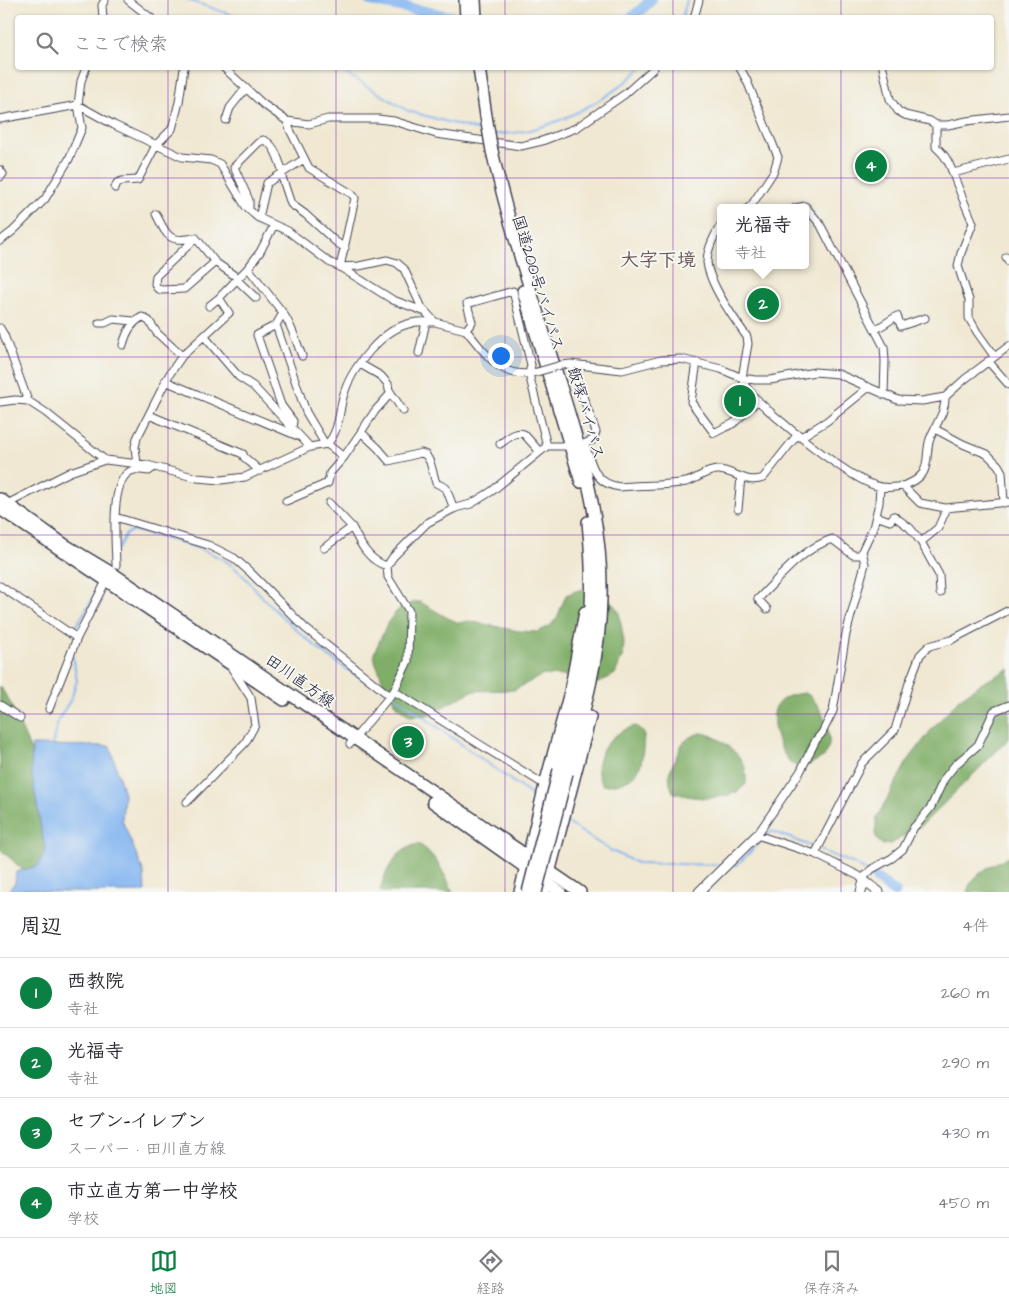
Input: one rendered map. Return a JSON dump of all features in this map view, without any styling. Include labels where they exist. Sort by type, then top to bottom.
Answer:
[{"type":"main road","points":[[465,0],[466,15]]},
{"type":"main road","points":[[475,0],[476,15]]},
{"type":"main road","name":"国道200号バイパス","points":[[472,70],[489,151],[490,176],[514,262],[578,445],[580,478],[588,520],[592,560],[589,642],[586,665],[563,772]]},
{"type":"main road","points":[[479,70],[483,116]]},
{"type":"main road","name":"飯塚バイパス","points":[[563,772],[590,687],[596,656],[601,599],[597,531],[588,480],[578,445]]},
{"type":"main road","name":"田川直方線","points":[[2,505],[111,572],[353,742],[527,861],[550,871],[580,892]]},
{"type":"main road","name":"田川直方線","points":[[111,572],[228,662],[353,742]]},
{"type":"main road","points":[[520,892],[545,785],[570,692],[592,583]]},
{"type":"main road","points":[[545,888],[595,699],[603,630],[601,599]]},
{"type":"main road","points":[[528,892],[563,772]]},
{"type":"main road","points":[[536,892],[556,812],[563,772]]},
{"type":"main road","name":"田川直方線","points":[[527,861],[545,888],[560,892]]},
{"type":"street","points":[[103,15],[102,5],[105,0]]},
{"type":"street","points":[[128,0],[148,15]]},
{"type":"street","points":[[695,15],[699,0]]},
{"type":"street","points":[[0,242],[45,199],[70,159],[82,128],[78,105],[81,81],[85,70]]},
{"type":"street","points":[[115,188],[117,183],[122,181],[138,180],[156,145],[172,129],[179,102],[184,70]]},
{"type":"street","points":[[226,70],[263,104],[287,121],[309,124],[328,119],[378,118],[436,134],[521,146],[542,141],[576,128],[625,94],[652,70]]},
{"type":"street","points":[[741,70],[778,156],[774,170],[753,204]]},
{"type":"street","points":[[883,70],[890,99],[898,111],[905,116],[930,121],[936,125],[1009,116]]},
{"type":"street","points":[[226,120],[230,108],[246,88]]},
{"type":"street","points":[[0,119],[78,105],[182,157],[211,160],[220,164],[249,210],[258,218],[288,231],[329,262],[393,300],[427,312]]},
{"type":"street","points":[[287,121],[309,168],[352,194],[354,198],[340,267]]},
{"type":"street","points":[[936,125],[936,147],[945,155],[952,167],[973,223],[958,266],[969,300],[969,318],[991,359],[1009,385]]},
{"type":"street","points":[[249,210],[249,200],[234,167],[258,143],[264,140],[268,141],[272,146],[291,204],[344,248]]},
{"type":"street","points":[[953,173],[1009,159]]},
{"type":"street","points":[[258,218],[267,183],[304,160]]},
{"type":"street","points":[[0,170],[3,174],[0,177]]},
{"type":"street","points":[[809,211],[820,224],[884,347],[884,395]]},
{"type":"street","points":[[156,214],[166,235],[171,238],[184,240],[196,238]]},
{"type":"street","points":[[209,306],[248,268],[260,252],[274,225]]},
{"type":"street","points":[[717,232],[710,247],[707,261],[710,274],[722,300],[747,337],[748,344],[742,378],[749,391],[758,400],[800,436],[837,464],[880,487],[903,486],[922,473],[925,467],[929,440],[945,404],[945,397]]},
{"type":"street","points":[[196,238],[215,262],[237,279],[256,298]]},
{"type":"street","points":[[196,238],[156,276],[155,284],[157,288],[161,290],[184,289],[215,262]]},
{"type":"street","points":[[340,267],[359,266],[387,260],[397,263],[404,269],[422,308],[435,322]]},
{"type":"street","points":[[248,268],[290,323],[302,356]]},
{"type":"street","points":[[466,330],[472,322],[467,304],[513,291],[533,373],[546,446]]},
{"type":"street","points":[[137,464],[135,447],[137,438],[165,381],[182,356],[229,313],[219,298]]},
{"type":"street","points":[[283,313],[276,325],[257,335],[281,405],[293,421],[292,428]]},
{"type":"street","points":[[875,330],[897,316],[901,326],[925,318]]},
{"type":"street","points":[[99,323],[105,323],[113,319],[134,321],[142,317],[149,321],[157,333],[182,356]]},
{"type":"street","points":[[123,344],[125,336],[134,321]]},
{"type":"street","points":[[2,505],[70,472],[105,460],[154,467],[196,478],[221,480],[245,477],[310,447],[326,444],[335,434],[344,394],[369,351],[382,338],[412,322],[435,322],[466,330],[496,365],[510,373],[533,373],[571,364],[622,370],[661,360],[681,359],[721,369],[742,378],[770,380],[815,372],[838,374],[898,400],[922,401],[945,397],[1009,346]]},
{"type":"street","points":[[419,353],[426,322]]},
{"type":"street","points":[[276,325],[306,412],[326,444],[344,457]]},
{"type":"street","points":[[0,328],[28,401]]},
{"type":"street","points":[[204,336],[238,377],[253,386],[310,447]]},
{"type":"street","points":[[697,362],[691,402],[714,433],[734,423],[758,400]]},
{"type":"street","points":[[360,364],[381,376],[388,384],[391,393],[403,411]]},
{"type":"street","points":[[353,742],[392,694],[408,661],[409,611],[388,577],[387,566],[393,557],[427,523],[454,509],[470,504],[492,491],[546,446],[578,445],[593,440],[596,432],[571,364]]},
{"type":"street","points":[[165,381],[301,437]]},
{"type":"street","points":[[578,445],[594,474],[611,486],[686,482],[708,471],[716,470],[722,470],[754,480],[762,478],[800,436],[827,421],[870,388]]},
{"type":"street","points":[[286,501],[328,483],[330,472],[344,457],[375,411],[391,393]]},
{"type":"street","points":[[0,402],[28,401],[45,412],[105,460]]},
{"type":"street","points":[[149,415],[243,454],[244,458],[260,471]]},
{"type":"street","points":[[903,486],[920,502],[947,508],[1006,503],[1002,472],[998,465],[987,454],[934,429]]},
{"type":"street","points":[[361,432],[389,461],[421,453],[426,455],[436,482],[446,488],[454,509]]},
{"type":"street","points":[[500,444],[515,434],[520,433],[524,434],[540,452]]},
{"type":"street","points":[[49,710],[77,638],[111,572],[117,490],[129,472],[134,470],[150,471],[154,467]]},
{"type":"street","points":[[738,509],[741,477]]},
{"type":"street","points":[[699,892],[757,835],[800,772],[833,711],[846,634],[865,564],[862,551],[876,516],[880,487]]},
{"type":"street","points":[[329,503],[352,528],[368,554],[378,563],[387,566]]},
{"type":"street","points":[[921,542],[938,528],[947,508]]},
{"type":"street","points":[[876,516],[890,521],[894,516],[910,528],[921,542],[939,575],[940,593]]},
{"type":"street","points":[[115,517],[208,545],[234,558],[305,628],[392,694],[545,785]]},
{"type":"street","points":[[324,548],[352,528]]},
{"type":"street","points":[[767,609],[758,599],[793,563],[826,541],[832,539],[853,555],[863,555]]},
{"type":"street","points":[[0,586],[77,638]]},
{"type":"street","points":[[816,854],[862,763],[895,730],[909,683],[920,656],[928,646],[951,640],[1009,610]]},
{"type":"street","points":[[187,802],[245,743],[255,725],[251,698],[228,662]]},
{"type":"street","points":[[0,705],[20,718]]},
{"type":"street","points":[[861,892],[864,880],[872,869],[892,858],[903,849],[914,827],[931,807],[944,779],[955,765],[978,745],[994,711],[1009,705]]},
{"type":"street","points":[[757,835],[816,854],[859,876],[879,892]]},
{"type":"green space","points":[[592,589],[603,591],[619,612],[624,642],[623,655],[615,674],[598,683],[592,685],[569,676],[543,675],[514,690],[472,691],[428,715],[410,716],[398,707],[387,691],[375,661],[374,653],[388,622],[404,606],[420,602],[459,623],[469,621],[518,631],[537,632],[550,626],[557,618],[566,595],[579,590]]},
{"type":"green space","points":[[1009,669],[1009,739],[923,824],[891,844],[883,845],[878,841],[875,834],[877,817],[907,762],[932,729],[959,699],[979,685]]},
{"type":"green space","points":[[0,686],[11,704],[34,758],[56,847],[35,881],[0,849]]},
{"type":"green space","points":[[805,693],[815,702],[823,716],[828,731],[829,745],[825,756],[801,769],[791,763],[782,751],[774,727],[774,718],[777,705],[782,699]]},
{"type":"green space","points":[[636,726],[643,732],[644,736],[639,769],[631,777],[620,783],[603,785],[599,776],[598,766],[604,748],[618,734]]},
{"type":"green space","points":[[700,733],[720,740],[733,750],[743,762],[746,784],[740,790],[722,797],[712,798],[691,797],[673,792],[669,773],[682,744],[690,737]]},
{"type":"green space","points":[[418,844],[424,847],[434,858],[453,892],[380,892],[392,862],[403,851]]},
{"type":"green space","points":[[1009,857],[1009,892],[967,892],[978,875],[990,866]]},
{"type":"water","points":[[32,745],[110,746],[124,794],[122,820],[144,873],[145,892],[44,892],[29,889],[7,892],[15,883],[16,872],[38,866],[45,850],[31,771]]},
{"type":"waterway","points":[[188,0],[232,15]]},
{"type":"waterway","points":[[369,0],[442,15]]},
{"type":"waterway","points":[[635,15],[651,0]]},
{"type":"waterway","points":[[683,15],[687,0]]},
{"type":"waterway","points":[[340,70],[408,111],[484,132]]},
{"type":"waterway","points":[[494,134],[513,133],[553,123],[593,104],[611,93],[639,70]]},
{"type":"waterway","points":[[118,549],[125,535],[133,530],[181,543],[217,556],[239,571],[293,627],[329,657],[369,683]]},
{"type":"waterway","points":[[72,633],[98,589]]},
{"type":"waterway","points":[[52,746],[58,720],[71,699],[77,681],[73,657]]},
{"type":"waterway","points":[[393,695],[537,799]]},
{"type":"waterway","points":[[566,822],[608,849],[637,863],[722,865]]},
{"type":"waterway","points":[[767,835],[771,831],[816,848]]},
{"type":"waterway","points":[[732,865],[737,865],[762,840]]},
{"type":"waterway","points":[[820,850],[857,865],[877,879]]},
{"type":"waterway","points":[[877,879],[895,892]]},
{"type":"place","name":"市立直方第一中学校","points":[[871,166]]},
{"type":"place","name":"光福寺","points":[[763,304]]},
{"type":"place","name":"西教院","points":[[740,401]]},
{"type":"place","name":"セブン-イレブン","points":[[408,742]]},
{"type":"district","name":"大字下境","points":[[658,260]]}]
